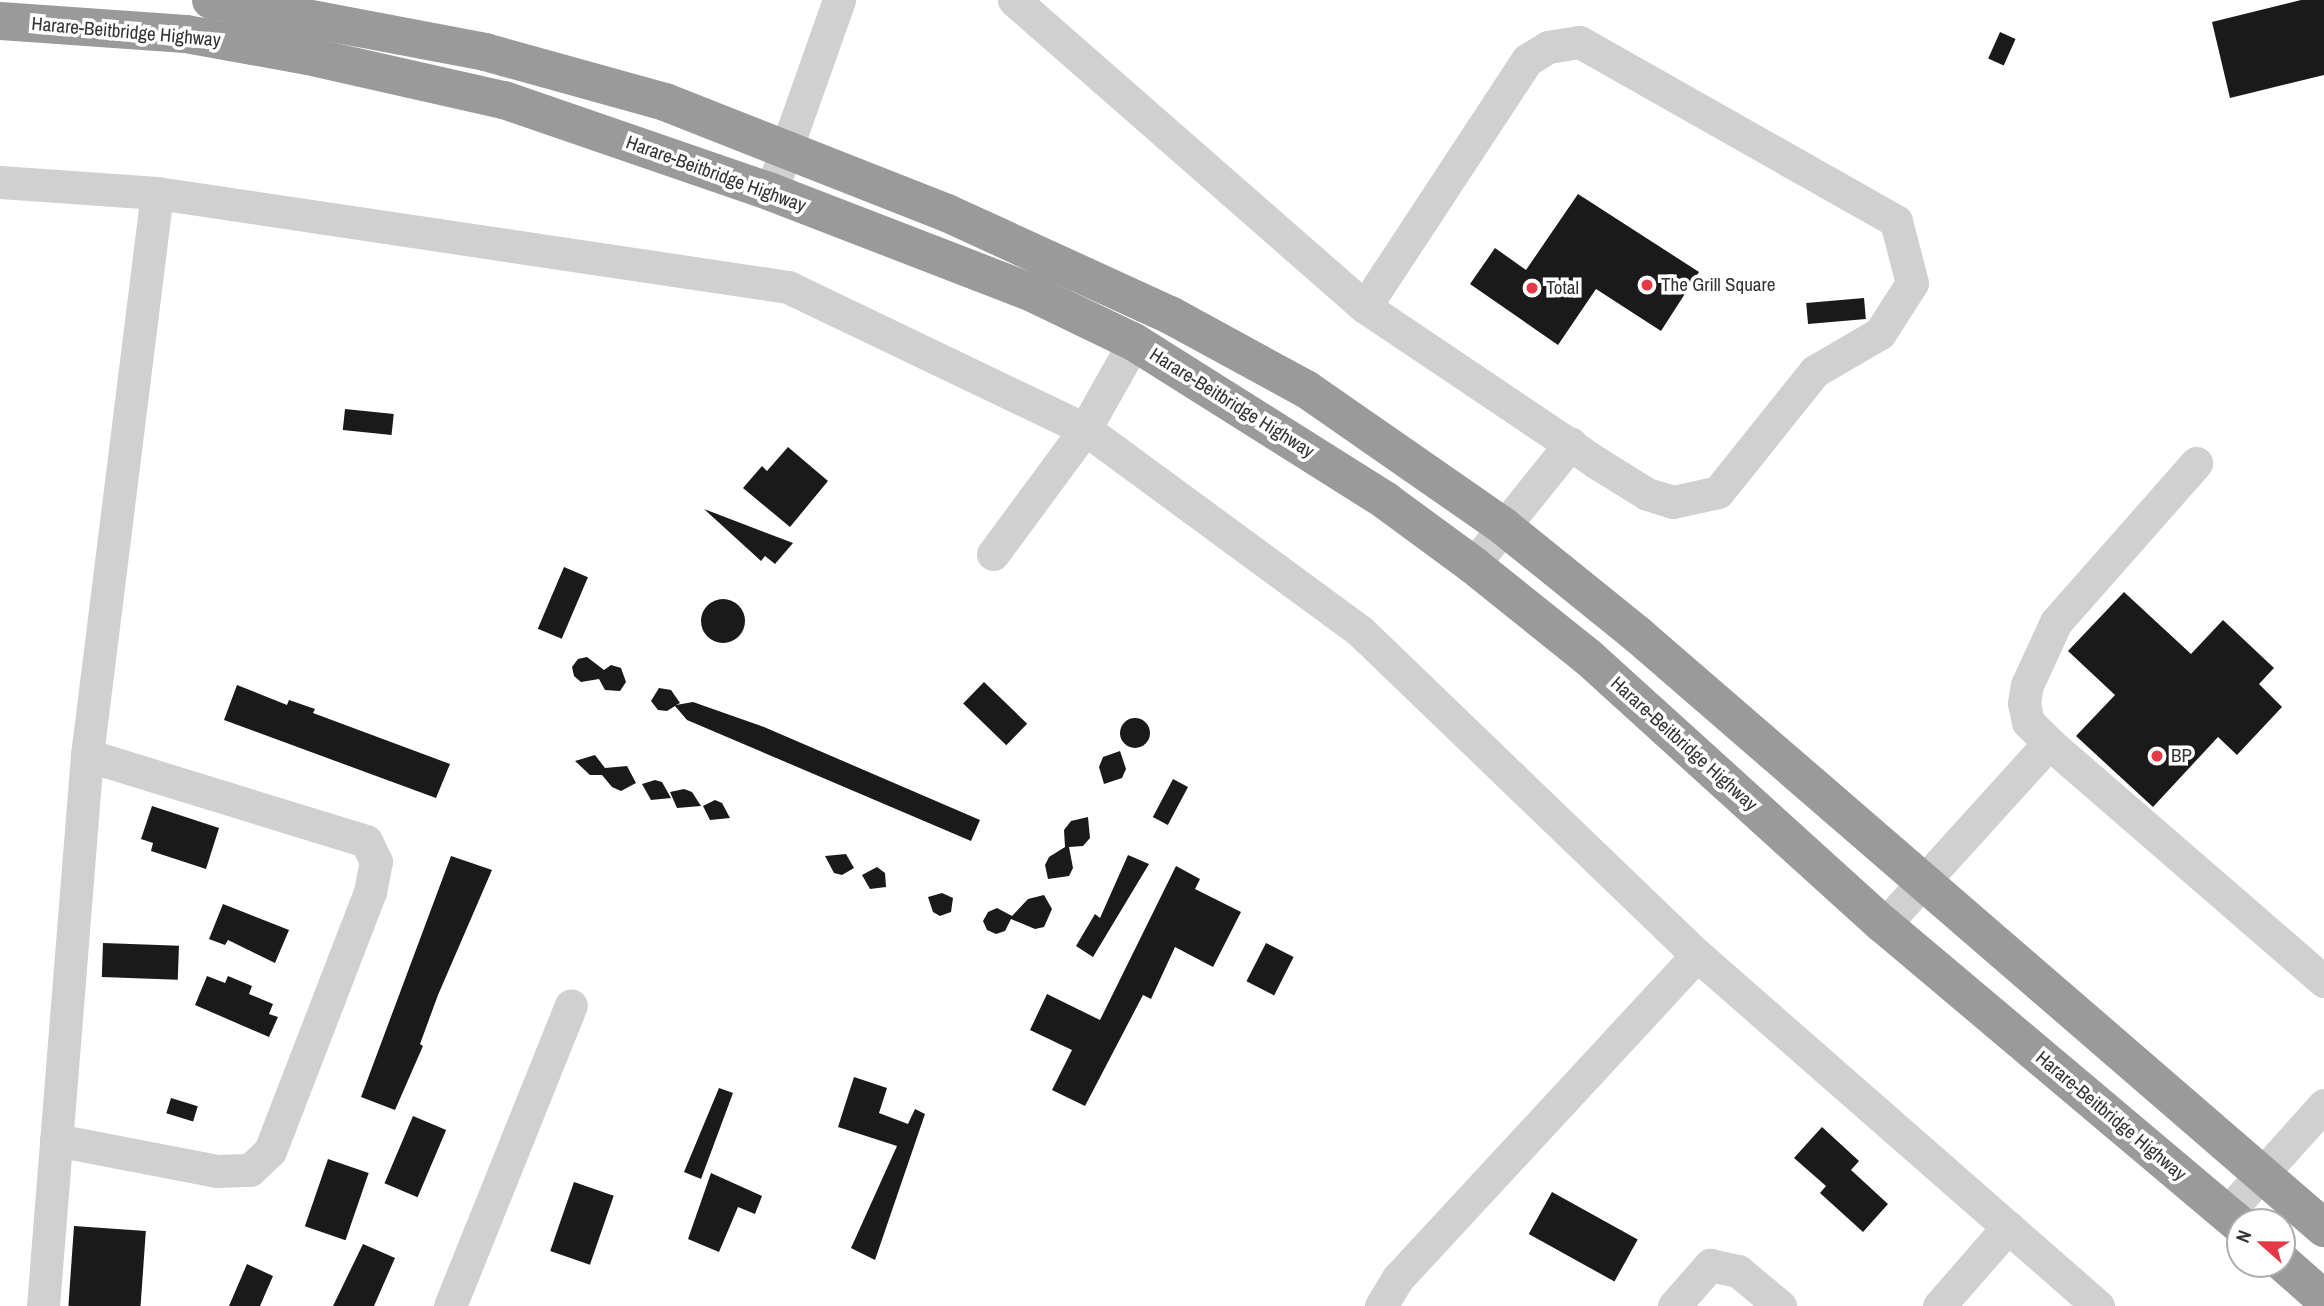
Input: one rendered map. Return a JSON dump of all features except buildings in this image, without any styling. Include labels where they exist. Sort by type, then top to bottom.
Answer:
[{"type":"highway","name":"Harare-Beitbridge Highway","points":[[211,0],[485,52],[665,102],[947,213],[1170,315],[1342,411],[1503,526],[1638,635],[1927,882],[2324,1228]]},
{"type":"highway","points":[[311,0],[485,52]]},
{"type":"highway","name":"Harare-Beitbridge Highway","points":[[0,21],[186,34],[451,87],[503,100],[771,192],[1030,292],[1134,342],[1363,486],[1473,565],[1588,657],[1884,925],[2226,1213]]},
{"type":"highway","points":[[2296,1274],[2324,1299]]},
{"type":"street","points":[[771,192],[839,0]]},
{"type":"street","points":[[1014,0],[1365,307],[1647,494],[1673,502],[1718,492],[1815,370],[1880,333],[1912,283],[1896,221],[1579,42],[1548,47],[1527,60],[1365,307]]},
{"type":"street","points":[[0,181],[157,193],[788,287],[1085,429],[1359,630],[1697,955],[2098,1306]]},
{"type":"street","points":[[43,1306],[87,755],[157,193]]},
{"type":"street","points":[[993,554],[1085,429],[1134,342]]},
{"type":"street","points":[[1473,565],[1572,443]]},
{"type":"street","points":[[2196,463],[2056,622],[2027,685],[2024,703],[2028,722],[2324,981]]},
{"type":"street","points":[[1884,925],[1927,882],[2049,743]]},
{"type":"street","points":[[56,1140],[217,1171],[250,1170],[270,1151],[370,892],[376,862],[366,841],[87,755]]},
{"type":"street","points":[[1381,1306],[1398,1278],[1697,955]]},
{"type":"street","points":[[450,1306],[571,1005]]},
{"type":"street","points":[[2240,1208],[2262,1172],[2324,1105]]},
{"type":"street","points":[[1939,1306],[2008,1227]]},
{"type":"street","points":[[1674,1306],[1710,1265],[1738,1271],[1780,1306]]},
{"type":"place","name":"The Grill Square","points":[[1647,285]]},
{"type":"place","name":"Total","points":[[1532,288]]},
{"type":"place","name":"BP","points":[[2157,756]]}]
